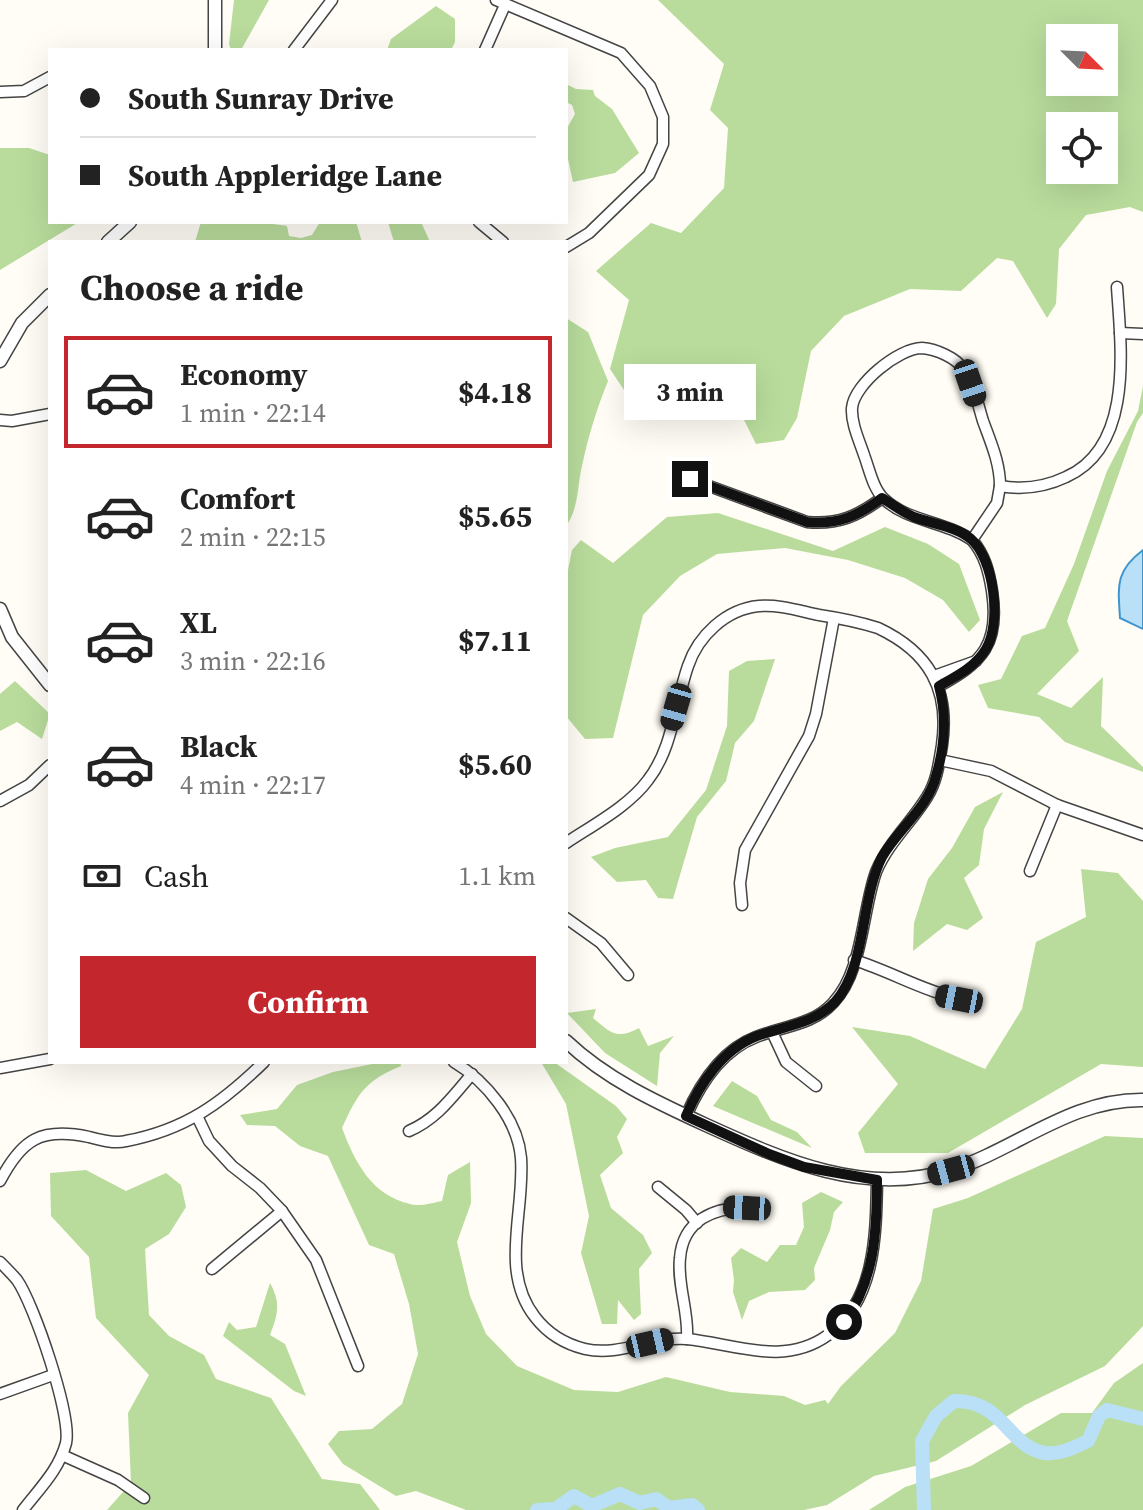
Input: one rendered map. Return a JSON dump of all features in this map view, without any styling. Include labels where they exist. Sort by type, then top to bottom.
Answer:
[{"type":"street","points":[[215,0],[215,48]]},
{"type":"street","points":[[296,48],[332,0]]},
{"type":"street","points":[[486,48],[500,2],[621,53],[650,86],[663,117],[663,144],[649,175],[589,233],[568,246]]},
{"type":"street","points":[[0,92],[24,91],[48,78]]},
{"type":"street","points":[[110,240],[128,224]]},
{"type":"street","points":[[481,224],[501,240]]},
{"type":"street","points":[[1000,486],[1050,485],[1076,473],[1092,460],[1105,442],[1117,408],[1120,333],[1117,287]]},
{"type":"street","points":[[0,361],[22,323],[48,297]]},
{"type":"street","points":[[1120,333],[1143,334]]},
{"type":"street","points":[[936,681],[968,670],[986,649],[994,628],[995,609],[986,563],[972,540],[952,529],[914,517],[882,498],[855,430],[851,411],[854,397],[862,384],[879,368],[921,348],[939,352],[964,369],[999,464],[997,503],[972,540]]},
{"type":"street","points":[[0,420],[48,414]]},
{"type":"street","points":[[690,479],[807,522],[826,524],[859,514],[882,498]]},
{"type":"street","points":[[568,842],[647,782],[659,762],[688,664],[699,642],[720,622],[740,610],[760,605],[780,607],[863,623],[892,635],[915,652],[936,681],[945,725],[940,760],[929,795],[882,858],[848,980],[833,1003],[821,1014],[742,1043],[730,1051],[715,1067],[686,1116]]},
{"type":"street","points":[[0,609],[12,637],[48,682]]},
{"type":"street","points":[[742,905],[740,883],[745,850],[809,736],[834,618]]},
{"type":"street","points":[[940,760],[991,771],[1057,805],[1143,833]]},
{"type":"street","points":[[0,801],[46,769]]},
{"type":"street","points":[[1030,871],[1057,805]]},
{"type":"street","points":[[568,919],[601,943],[628,975]]},
{"type":"street","points":[[854,960],[940,995],[959,999]]},
{"type":"street","points":[[772,1032],[786,1062],[816,1086]]},
{"type":"street","points":[[568,1043],[620,1082],[769,1154],[804,1167],[877,1180],[951,1170],[995,1153],[1063,1116],[1097,1105],[1143,1100]]},
{"type":"street","points":[[0,1068],[48,1059]]},
{"type":"street","points":[[0,1181],[22,1146],[46,1134],[70,1133],[122,1142],[161,1133],[197,1116],[232,1093],[262,1064]]},
{"type":"street","points":[[457,1064],[484,1086],[509,1121],[516,1138],[521,1156],[521,1173],[515,1262],[522,1296],[534,1316],[557,1338],[570,1344],[615,1351],[666,1340],[687,1339],[773,1353],[804,1348],[831,1333],[854,1309],[866,1279],[876,1236],[877,1180]]},
{"type":"street","points":[[409,1131],[429,1123],[472,1074]]},
{"type":"street","points":[[197,1116],[209,1141],[282,1211],[316,1260],[358,1366]]},
{"type":"street","points":[[658,1187],[697,1223]]},
{"type":"street","points":[[687,1339],[688,1316],[680,1257],[689,1233],[697,1223],[716,1210],[747,1208]]},
{"type":"street","points":[[212,1269],[282,1211]]},
{"type":"street","points":[[0,1262],[18,1282],[33,1314],[66,1414],[67,1440],[58,1465],[23,1510]]},
{"type":"street","points":[[0,1394],[53,1375]]},
{"type":"street","points":[[62,1455],[118,1480],[144,1498]]},
{"type":"green space","points":[[234,0],[269,0],[242,48],[230,48]]},
{"type":"green space","points":[[658,0],[1143,0],[1143,212],[1130,207],[1086,215],[1059,249],[1056,304],[1047,318],[1013,261],[997,258],[961,291],[910,289],[844,316],[811,351],[797,418],[784,440],[756,444],[739,410],[725,399],[702,418],[685,407],[659,420],[632,402],[610,369],[629,300],[596,271],[651,223],[681,233],[724,188],[728,128],[710,110],[724,64]]},
{"type":"green space","points":[[436,6],[455,19],[452,48],[388,48],[391,39]]},
{"type":"green space","points":[[568,85],[593,90],[595,96],[612,109],[639,153],[615,173],[573,182],[568,159],[568,126],[575,114],[568,103]]},
{"type":"green space","points":[[0,148],[29,148],[48,154],[48,224],[76,224],[0,270]]},
{"type":"green space","points":[[200,224],[287,226],[289,236],[301,238],[312,235],[319,224],[357,224],[361,240],[196,240]]},
{"type":"green space","points":[[389,224],[422,224],[429,240],[393,240]]},
{"type":"green space","points":[[568,319],[588,332],[608,381],[587,444],[568,522]]},
{"type":"green space","points":[[1143,386],[1143,413],[1137,422],[1067,621],[1079,651],[1037,694],[1071,708],[1103,677],[1101,726],[1143,767],[1143,772],[1065,742],[1039,717],[988,708],[978,685],[1001,679],[1022,636],[1045,628],[1074,564],[1107,471],[1138,411]]},
{"type":"green space","points":[[718,513],[833,551],[885,527],[928,544],[959,564],[980,620],[969,632],[943,600],[905,578],[848,560],[785,548],[717,554],[680,576],[643,615],[613,738],[585,739],[568,718],[568,570],[572,550],[581,540],[613,563],[667,517]]},
{"type":"green space","points":[[775,659],[754,721],[735,743],[726,781],[697,817],[673,899],[658,898],[646,880],[617,882],[591,857],[615,848],[668,837],[706,790],[727,726],[729,671],[747,661]]},
{"type":"green space","points":[[15,681],[48,712],[42,739],[17,722],[0,731],[0,694]]},
{"type":"green space","points":[[1003,792],[984,829],[979,865],[964,878],[983,918],[967,930],[947,924],[913,951],[914,923],[928,879],[952,848],[975,807]]},
{"type":"green space","points":[[1081,869],[1118,873],[1143,901],[1143,1067],[1101,1064],[948,1153],[865,1153],[858,1133],[898,1084],[852,1027],[910,1036],[985,1069],[1022,1009],[1036,942],[1086,917]]},
{"type":"green space","points":[[596,1009],[593,1018],[605,1028],[625,1034],[639,1028],[648,1046],[674,1036],[660,1053],[657,1086],[605,1053],[568,1013]]},
{"type":"green space","points":[[372,1064],[400,1064],[364,1090],[342,1128],[359,1165],[385,1193],[396,1200],[417,1205],[442,1201],[448,1175],[470,1162],[471,1203],[457,1242],[470,1296],[486,1334],[517,1366],[574,1390],[618,1392],[666,1377],[730,1392],[784,1396],[805,1405],[825,1400],[828,1404],[841,1386],[895,1333],[921,1281],[933,1209],[968,1198],[1105,1136],[1143,1138],[1143,1326],[1105,1366],[1025,1405],[936,1461],[874,1476],[827,1505],[804,1510],[466,1510],[416,1491],[396,1496],[343,1464],[328,1444],[339,1431],[372,1429],[402,1404],[418,1354],[409,1304],[394,1254],[369,1245],[328,1156],[300,1146],[275,1126],[247,1125],[240,1115],[277,1109],[297,1085],[333,1072]]},
{"type":"green space","points":[[542,1064],[557,1064],[616,1106],[627,1119],[617,1137],[623,1153],[600,1175],[611,1208],[643,1235],[652,1253],[639,1269],[641,1314],[634,1320],[618,1300],[617,1324],[602,1324],[581,1253],[589,1216],[566,1104]]},
{"type":"green space","points":[[732,1081],[757,1096],[771,1120],[797,1132],[812,1148],[713,1106]]},
{"type":"green space","points":[[86,1170],[126,1191],[166,1173],[181,1185],[186,1207],[169,1234],[145,1249],[149,1315],[169,1336],[204,1355],[216,1379],[271,1398],[322,1479],[360,1484],[380,1510],[107,1510],[131,1483],[128,1413],[149,1375],[96,1318],[89,1257],[51,1216],[50,1173]]},
{"type":"green space","points":[[821,1192],[843,1202],[834,1212],[814,1268],[815,1280],[805,1290],[769,1292],[749,1301],[742,1320],[733,1292],[731,1258],[741,1248],[767,1262],[780,1245],[796,1245],[804,1227],[802,1203]]},
{"type":"green space","points":[[270,1283],[277,1309],[270,1335],[285,1344],[306,1396],[294,1391],[223,1336],[229,1322],[237,1330],[256,1327]]},
{"type":"green space","points":[[1143,1363],[1143,1510],[869,1510],[905,1487],[971,1466],[1061,1413],[1092,1413],[1114,1383]]},
{"type":"water","points":[[1143,550],[1143,629],[1120,618],[1119,597],[1123,572]]},
{"type":"waterway","points":[[924,1510],[922,1441],[936,1416],[954,1401],[984,1408],[1022,1442],[1045,1453],[1062,1452],[1088,1441],[1099,1416],[1107,1410],[1143,1419]]},
{"type":"waterway","points":[[537,1510],[556,1509],[574,1496],[592,1506],[620,1494],[640,1503],[656,1499],[669,1508],[692,1505],[698,1510]]},
{"type":"route","points":[[690,479],[794,519],[826,524],[859,514],[882,498],[914,517],[952,529],[972,540],[986,563],[990,581],[995,609],[994,628],[986,649],[968,670],[939,686],[945,725],[938,772],[929,795],[882,858],[851,971],[842,992],[821,1014],[757,1036],[730,1051],[715,1067],[686,1116],[804,1167],[877,1180],[876,1236],[872,1257],[861,1294],[844,1322]]}]
